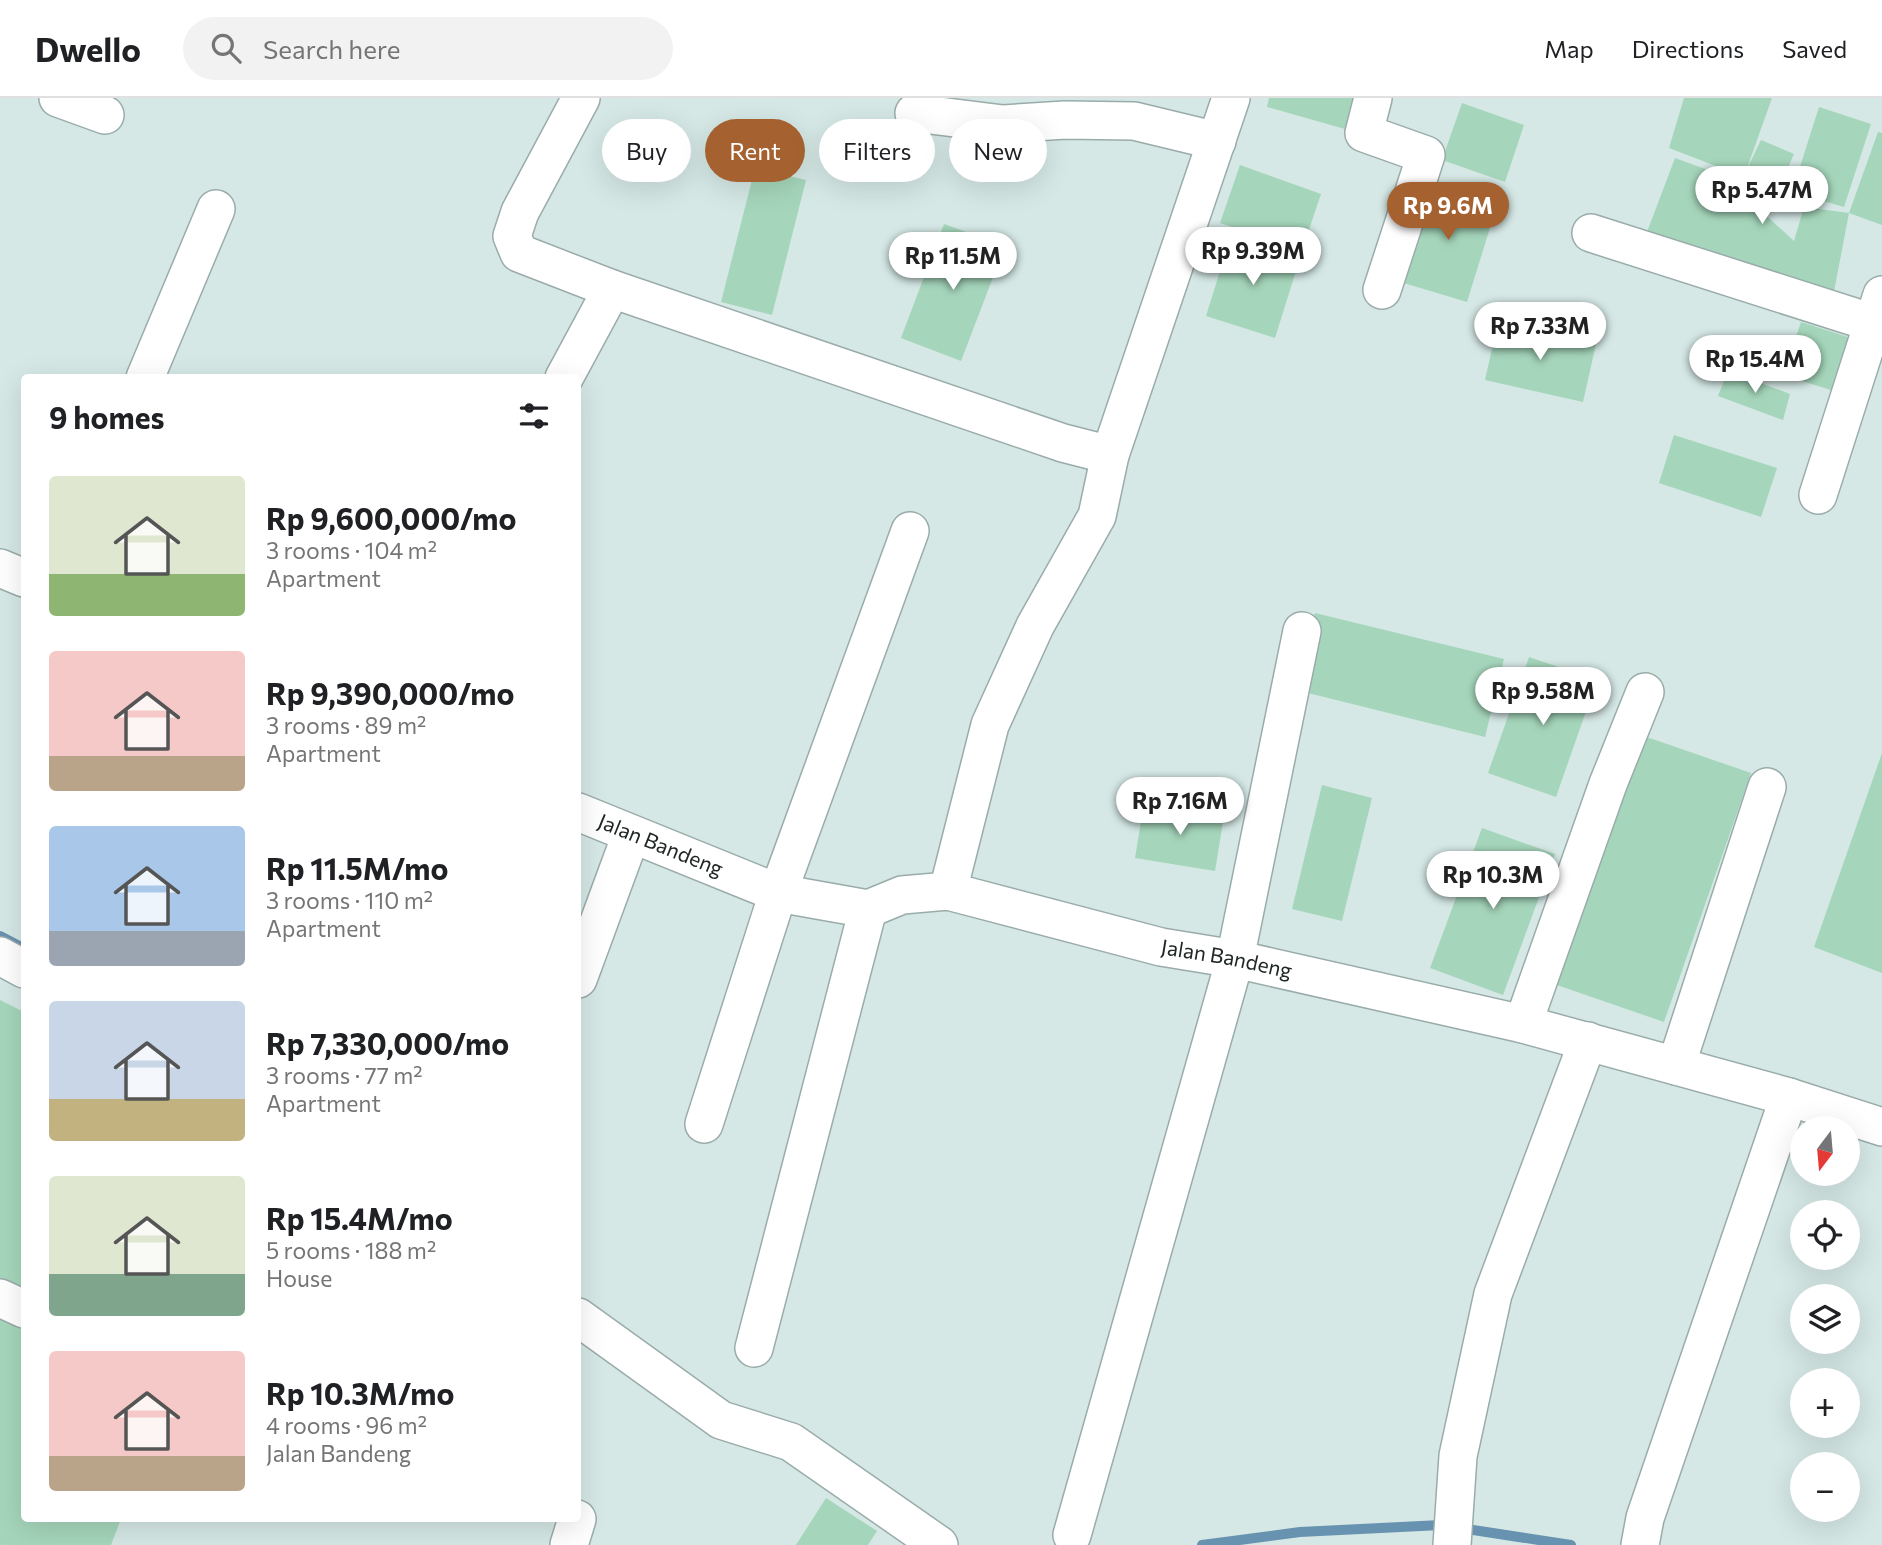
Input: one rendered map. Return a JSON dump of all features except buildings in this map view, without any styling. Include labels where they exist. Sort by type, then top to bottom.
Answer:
[{"type":"street","points":[[58,98],[106,115]]},
{"type":"street","points":[[582,98],[520,212],[512,236],[519,253],[612,289],[1063,443],[1110,455]]},
{"type":"street","points":[[948,891],[990,725],[1035,626],[1097,516],[1110,455],[1231,98]]},
{"type":"street","points":[[1373,98],[1364,133],[1426,156],[1382,290]]},
{"type":"street","points":[[914,113],[1003,124],[1065,120],[1134,121],[1217,141]]},
{"type":"street","points":[[147,374],[216,209]]},
{"type":"street","points":[[1591,233],[1878,309],[1818,495]]},
{"type":"street","points":[[566,374],[612,289]]},
{"type":"street","points":[[704,1124],[778,893],[910,531]]},
{"type":"street","points":[[0,568],[21,577]]},
{"type":"street","points":[[1072,1535],[1235,959],[1302,631]]},
{"type":"street","points":[[1523,1024],[1608,783],[1645,692]]},
{"type":"street","points":[[1676,1066],[1767,787]]},
{"type":"street","name":"Jalan Bandeng","points":[[581,813],[778,893],[868,909],[902,895],[948,891],[1161,947],[1235,959],[1523,1024],[1789,1097],[1882,1127]]},
{"type":"street","points":[[581,971],[631,835]]},
{"type":"street","points":[[754,1348],[868,909]]},
{"type":"street","points":[[0,956],[21,967]]},
{"type":"street","points":[[1452,1545],[1458,1456],[1493,1294],[1588,1041]]},
{"type":"street","points":[[1640,1545],[1645,1518],[1789,1097]]},
{"type":"street","points":[[0,1298],[21,1308]]},
{"type":"street","points":[[581,1319],[721,1420],[791,1442],[939,1545]]},
{"type":"street","points":[[569,1545],[576,1522]]},
{"type":"waterway","points":[[0,936],[19,946]]},
{"type":"waterway","points":[[1202,1545],[1300,1532],[1441,1525],[1571,1545]]}]
